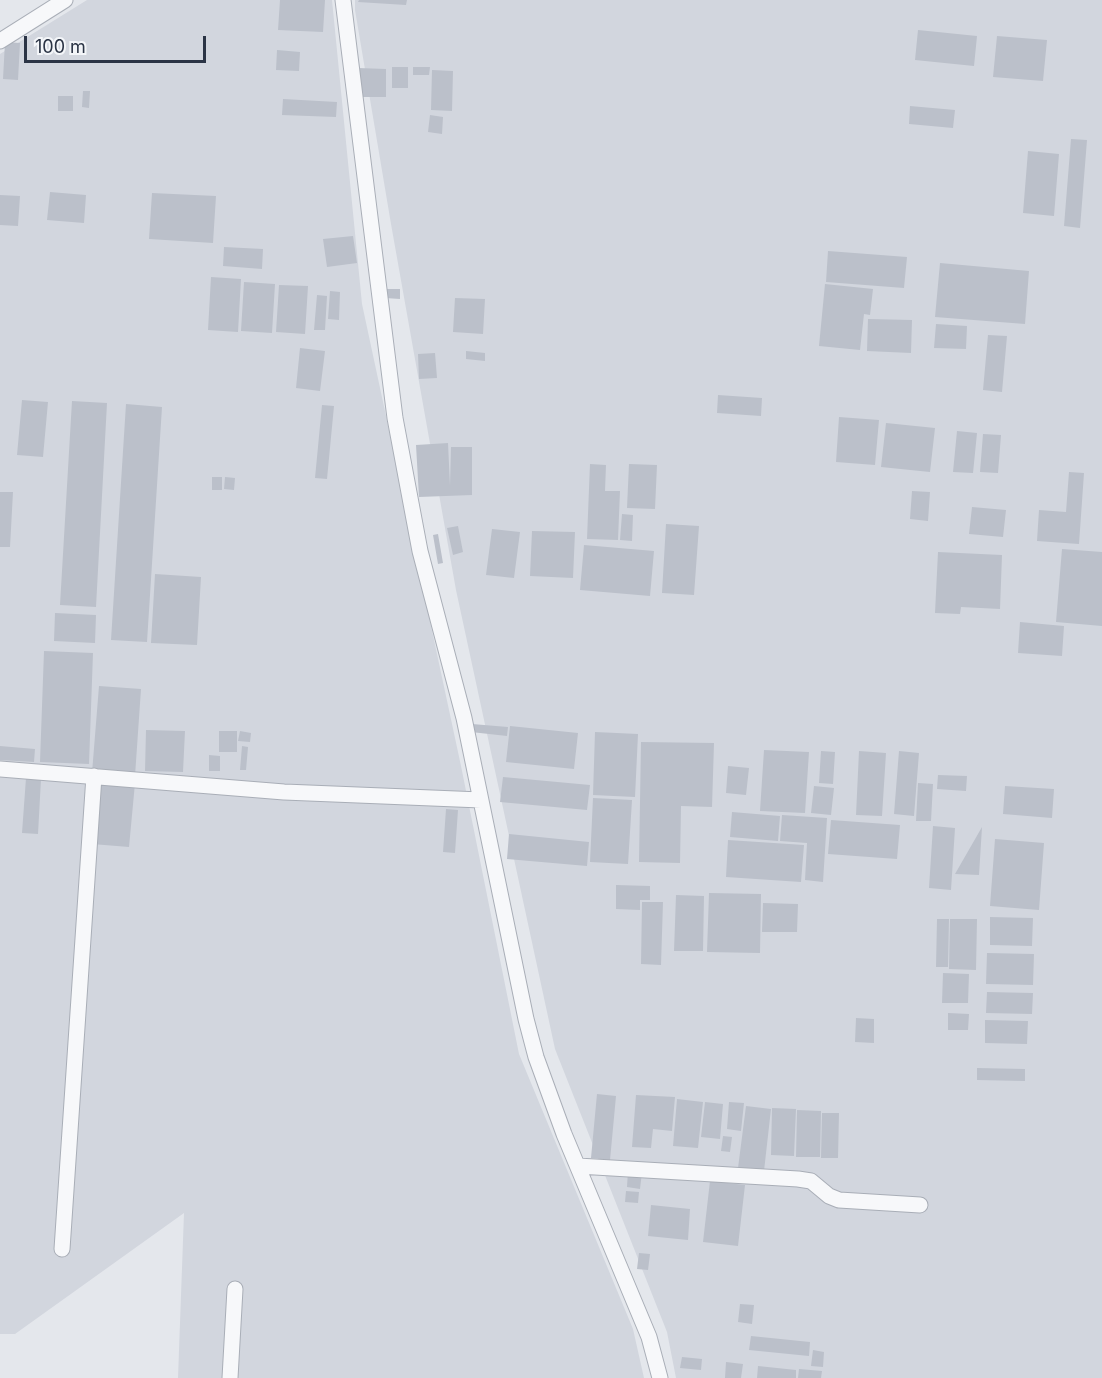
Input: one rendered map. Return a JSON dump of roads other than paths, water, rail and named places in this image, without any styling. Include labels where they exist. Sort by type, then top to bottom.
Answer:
[{"type":"street","points":[[0,40],[65,0]]},
{"type":"street","points":[[343,0],[395,418],[420,551],[464,718],[526,1019],[537,1057],[578,1166],[649,1337],[660,1378]]},
{"type":"street","points":[[0,769],[284,792],[481,800]]},
{"type":"street","points":[[62,1249],[94,776]]},
{"type":"street","points":[[578,1166],[798,1179],[811,1181],[829,1196],[839,1200],[920,1205]]},
{"type":"street","points":[[230,1378],[234,1289]]}]
